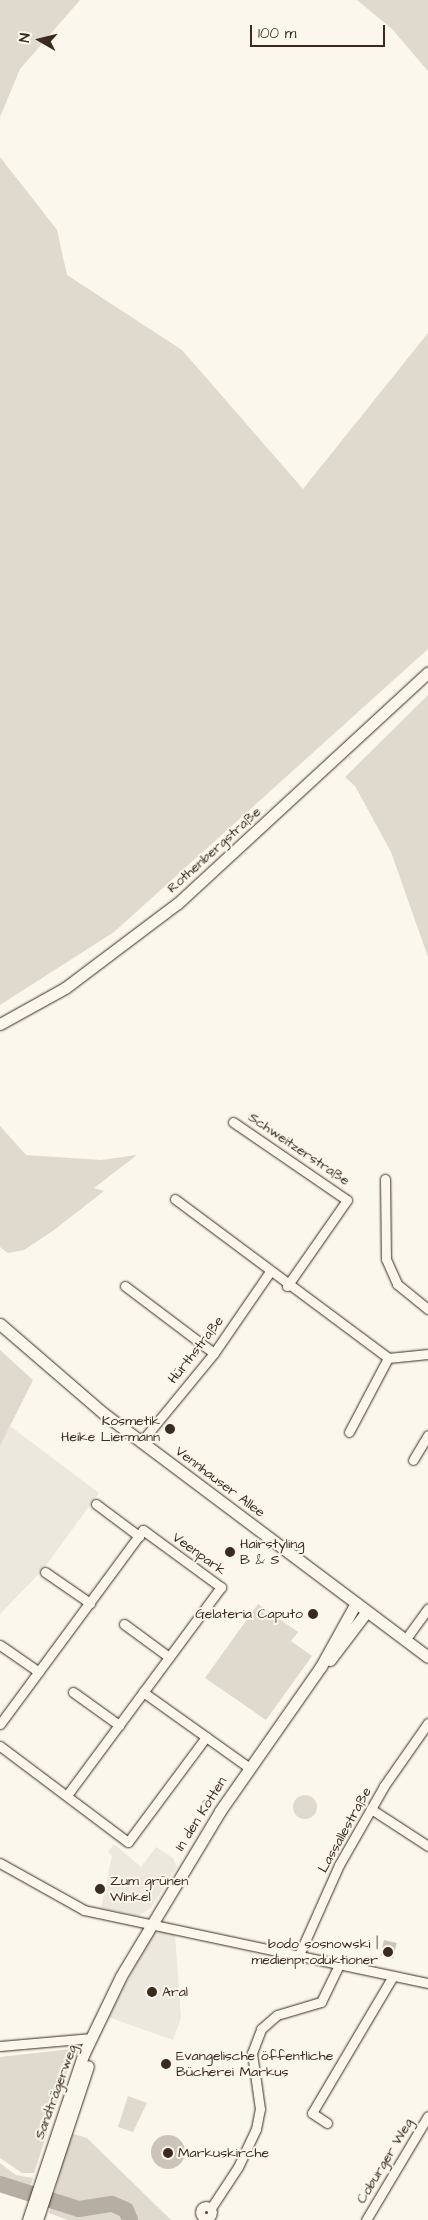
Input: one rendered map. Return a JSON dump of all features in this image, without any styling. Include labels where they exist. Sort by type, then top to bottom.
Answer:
[{"type":"main road","name":"Rothenbergstraße","points":[[0,1024],[65,988],[178,904],[428,672]]},
{"type":"main road","name":"Vennhauser Allee","points":[[0,1324],[141,1442],[428,1657]]},
{"type":"main road","name":"In den Kötten","points":[[321,1666],[356,1603]]},
{"type":"main road","name":"In den Kötten","points":[[92,2039],[151,1925],[248,1767],[321,1666],[367,1611]]},
{"type":"main road","name":"Sandträgerweg","points":[[28,2220],[37,2212],[44,2184],[90,2061],[92,2039]]},
{"type":"street","name":"Schweitzerstraße","points":[[234,1122],[347,1200],[287,1286]]},
{"type":"street","points":[[385,1179],[386,1259],[397,1284],[428,1309]]},
{"type":"street","points":[[175,1199],[269,1273],[388,1358],[428,1354]]},
{"type":"street","name":"Hürthstraße","points":[[141,1442],[214,1353],[269,1273]]},
{"type":"street","points":[[125,1286],[214,1353]]},
{"type":"street","points":[[349,1432],[388,1358]]},
{"type":"street","points":[[413,1460],[428,1436]]},
{"type":"street","name":"Veenpark","points":[[67,1795],[221,1587],[143,1530],[140,1536],[96,1504]]},
{"type":"street","points":[[0,1724],[140,1536]]},
{"type":"street","points":[[45,1572],[90,1603]]},
{"type":"street","points":[[405,1640],[428,1608]]},
{"type":"street","points":[[124,1624],[169,1657]]},
{"type":"street","points":[[0,1644],[39,1672]]},
{"type":"street","points":[[73,1692],[119,1725]]},
{"type":"street","points":[[143,1692],[248,1767]]},
{"type":"street","name":"Lassallestraße","points":[[298,1957],[339,1864],[371,1809],[428,1723]]},
{"type":"street","points":[[0,1746],[128,1842],[206,1736]]},
{"type":"street","points":[[371,1809],[428,1846]]},
{"type":"street","points":[[0,1863],[84,1910],[298,1957],[428,1983]]},
{"type":"street","points":[[211,2215],[238,2167],[256,2129],[260,2109],[252,2053],[261,2029],[277,2015],[321,2002],[339,1965]]},
{"type":"street","points":[[327,2122],[312,2113],[393,1976]]},
{"type":"street","points":[[0,2046],[92,2039]]},
{"type":"street","name":"Coburger Weg","points":[[366,2220],[428,2116]]},
{"type":"shaded area","points":[[0,0],[80,0],[20,69],[0,117]]},
{"type":"shaded area","points":[[357,0],[428,0],[428,71],[392,29]]},
{"type":"shaded area","points":[[0,157],[57,230],[67,275],[182,350],[303,489],[428,333],[428,649],[114,932],[0,1005]]},
{"type":"shaded area","points":[[428,695],[428,957],[391,852],[355,786],[345,777]]},
{"type":"shaded area","points":[[0,1126],[26,1155],[101,1160],[137,1155],[94,1188],[104,1191],[54,1230],[24,1250],[8,1253],[0,1247]]},
{"type":"shaded area","points":[[0,1350],[33,1380],[0,1446]]},
{"type":"shaded area","points":[[10,1426],[99,1493],[41,1572],[0,1614],[0,1446]]},
{"type":"shaded area","points":[[258,1604],[298,1632],[291,1641],[312,1656],[266,1720],[205,1678]]},
{"type":"shaded area","points":[[300,1795],[310,1795],[317,1802],[317,1812],[310,1819],[300,1819],[293,1812],[293,1802]]},
{"type":"shaded area","points":[[114,1844],[141,1867],[156,1847],[173,1858],[177,1867],[151,1908],[138,1916],[101,1908],[112,1856],[108,1852]]},
{"type":"shaded area","points":[[159,1931],[175,1934],[181,2018],[173,2040],[108,2017],[150,1937]]},
{"type":"shaded area","points":[[71,2049],[73,2054],[34,2173],[22,2173],[0,2158],[0,2057]]},
{"type":"shaded area","points":[[128,2096],[147,2103],[133,2132],[118,2127]]},
{"type":"shaded area","points":[[70,2133],[87,2138],[171,2220],[68,2220],[49,2213]]},
{"type":"shaded area","points":[[0,2163],[16,2175],[33,2178],[30,2187],[0,2179]]},
{"type":"building","name":"bodo sosnowski | medienproduktioner","points":[[384,1940],[397,1943],[393,1959],[380,1956]]},
{"type":"building","name":"Markuskirche","points":[[168,2135],[180,2140],[185,2152],[180,2164],[168,2169],[156,2164],[151,2152],[156,2140]]},
{"type":"waterway","points":[[0,2184],[79,2209],[112,2204],[126,2210],[130,2220]]},
{"type":"place","name":"Kosmetik Heike Liermann","points":[[170,1429]]},
{"type":"place","name":"Hairstyling B & S","points":[[230,1552]]},
{"type":"place","name":"Gelateria Caputo","points":[[313,1614]]},
{"type":"place","name":"Zum grünen Winkel","points":[[100,1889]]},
{"type":"place","name":"bodo sosnowski | medienproduktioner","points":[[388,1952]]},
{"type":"place","name":"Aral","points":[[152,1992]]},
{"type":"place","name":"Evangelische öffentliche Bücherei Markus","points":[[166,2064]]},
{"type":"place","name":"Markuskirche","points":[[168,2153]]}]
